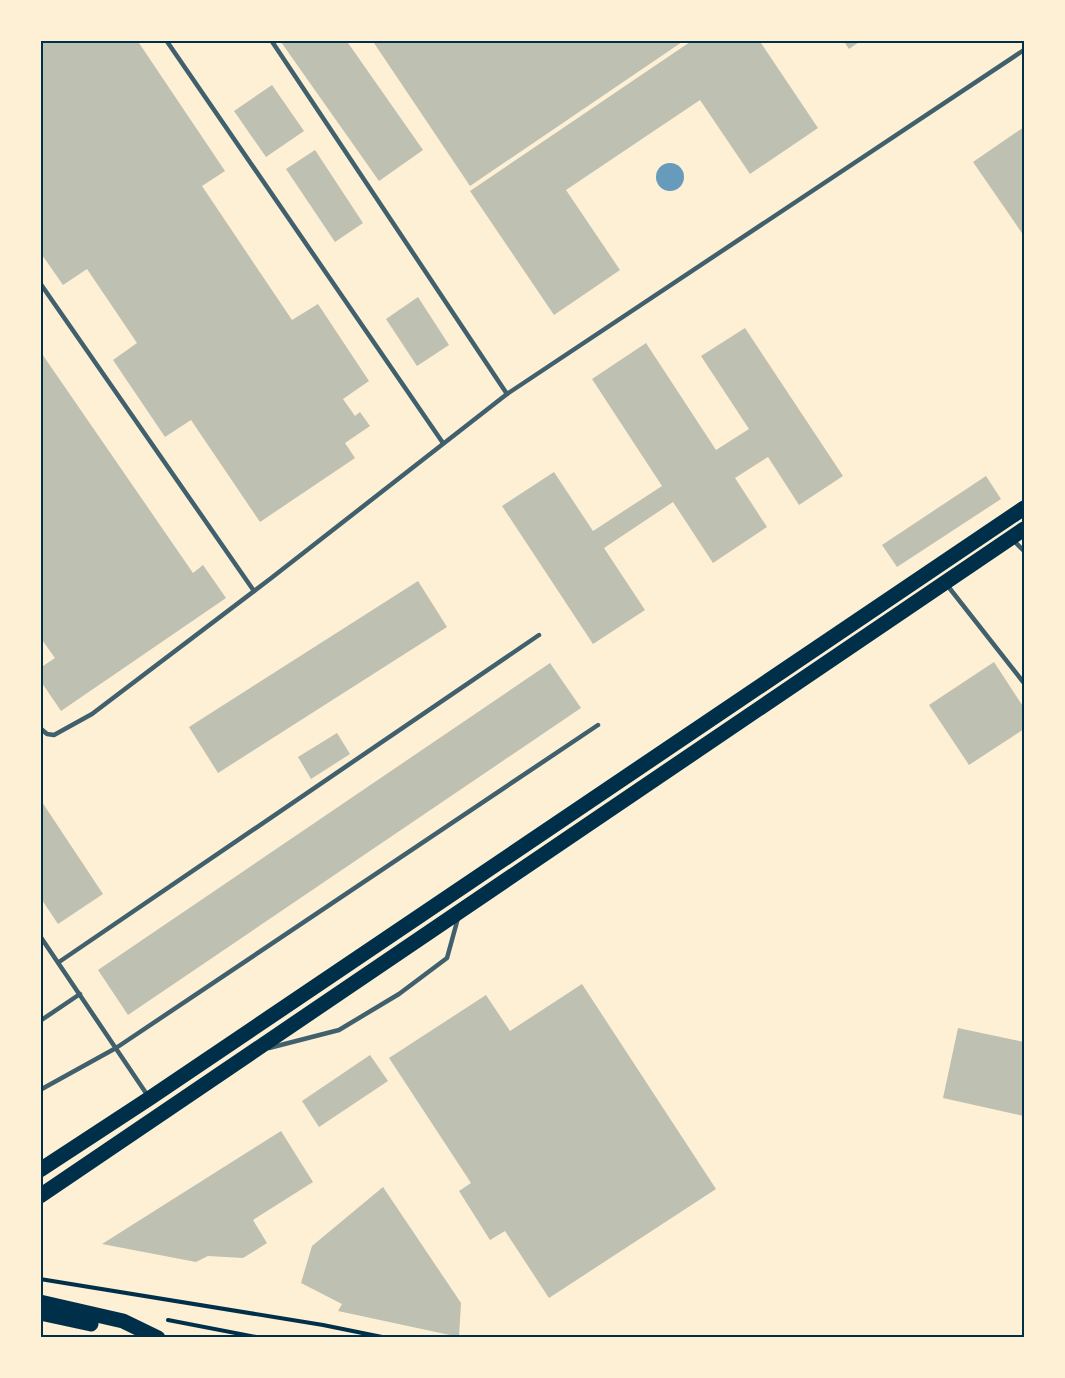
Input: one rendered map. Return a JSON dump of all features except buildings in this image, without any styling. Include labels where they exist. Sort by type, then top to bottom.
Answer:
[{"type":"main road","points":[[40,1170],[1024,508]]},
{"type":"main road","points":[[40,1196],[1024,529]]},
{"type":"main road","points":[[40,1302],[123,1321],[158,1338]]},
{"type":"main road","points":[[40,1313],[150,1338]]},
{"type":"lane","points":[[166,40],[443,443]]},
{"type":"lane","points":[[271,40],[507,393]]},
{"type":"lane","points":[[40,729],[47,734],[54,735],[92,714],[254,591],[507,393],[1024,50]]},
{"type":"lane","points":[[40,283],[254,591]]},
{"type":"lane","points":[[1011,538],[1024,551]]},
{"type":"lane","points":[[946,583],[1024,683]]},
{"type":"lane","points":[[59,962],[539,634]]},
{"type":"lane","points":[[40,1090],[116,1048],[598,725]]},
{"type":"lane","points":[[252,1053],[339,1030],[399,994],[447,957],[459,912]]},
{"type":"lane","points":[[40,936],[150,1098]]},
{"type":"lane","points":[[40,1021],[80,994]]},
{"type":"path","points":[[40,1279],[323,1325],[387,1338]]},
{"type":"water","points":[[670,163],[680,167],[684,177],[680,187],[670,191],[660,187],[656,177],[660,167]]}]
